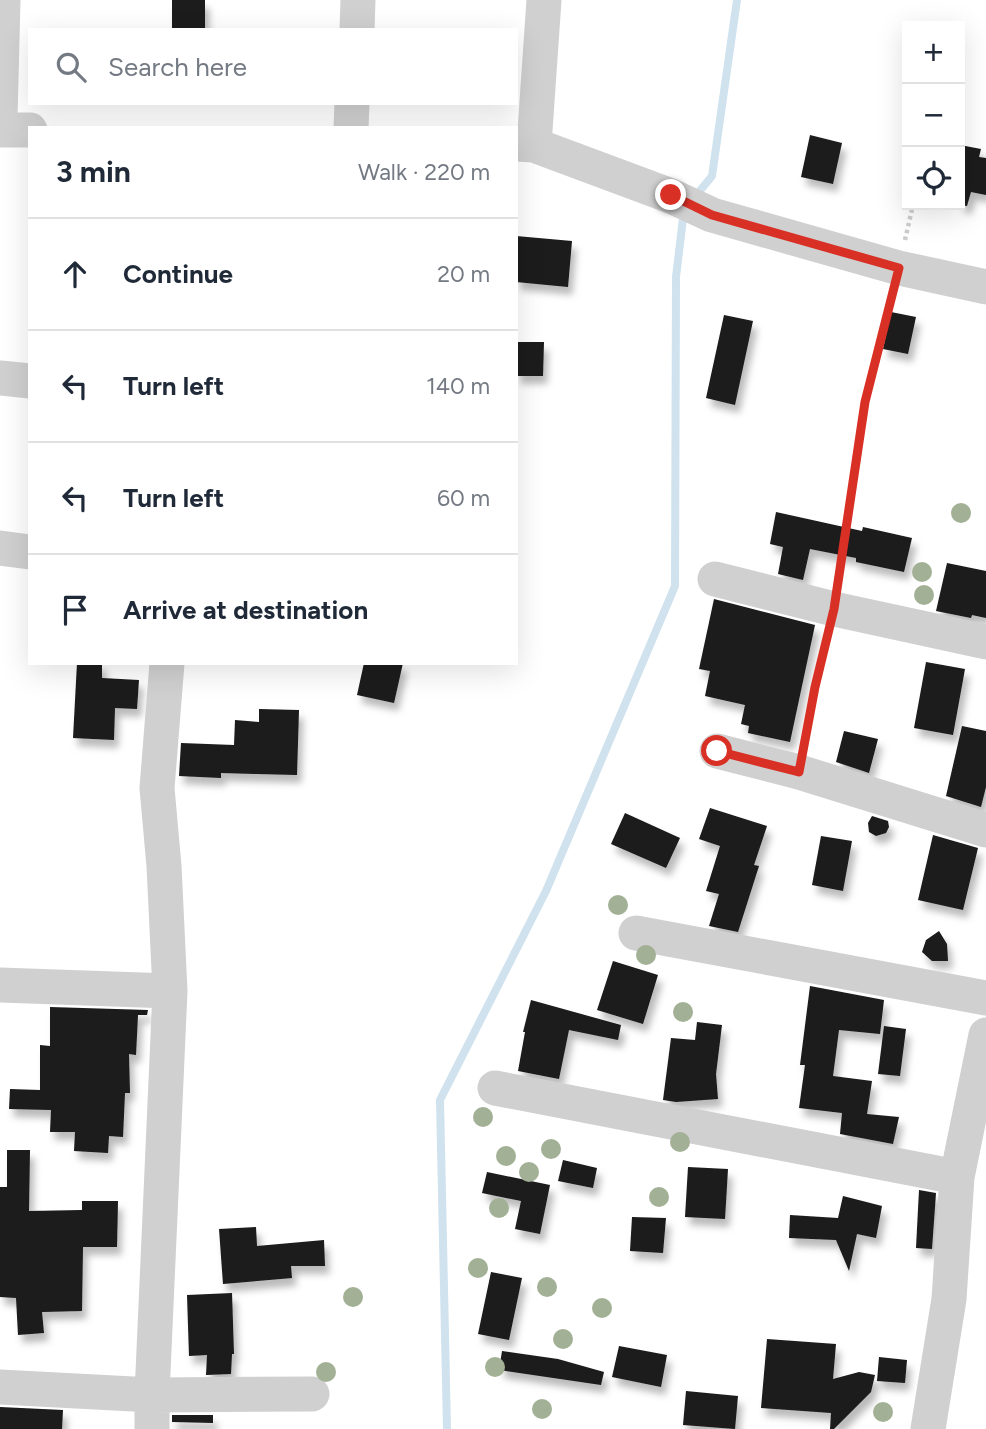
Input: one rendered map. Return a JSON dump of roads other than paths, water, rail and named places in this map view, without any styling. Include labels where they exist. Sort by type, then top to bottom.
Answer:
[{"type":"street","points":[[0,118],[3,0]]},
{"type":"street","points":[[357,28],[358,0]]},
{"type":"street","points":[[544,0],[525,145],[671,195],[712,215],[899,268],[986,287]]},
{"type":"street","points":[[351,126],[352,105]]},
{"type":"street","points":[[0,130],[28,130]]},
{"type":"street","points":[[0,378],[28,381]]},
{"type":"street","points":[[0,548],[28,552]]},
{"type":"street","points":[[715,579],[834,609],[986,642]]},
{"type":"street","points":[[152,1412],[170,991],[158,788],[166,665]]},
{"type":"street","points":[[717,751],[799,772],[986,830]]},
{"type":"street","points":[[636,933],[986,999]]},
{"type":"street","points":[[0,985],[170,991]]},
{"type":"street","points":[[928,1429],[949,1299],[957,1177],[986,1035]]},
{"type":"street","points":[[495,1088],[957,1177]]},
{"type":"street","points":[[0,1387],[152,1412],[312,1394]]},
{"type":"waterway","points":[[694,198],[712,176],[737,0]]},
{"type":"waterway","points":[[447,1429],[440,1100],[546,891],[675,586],[676,277],[684,210]]}]
